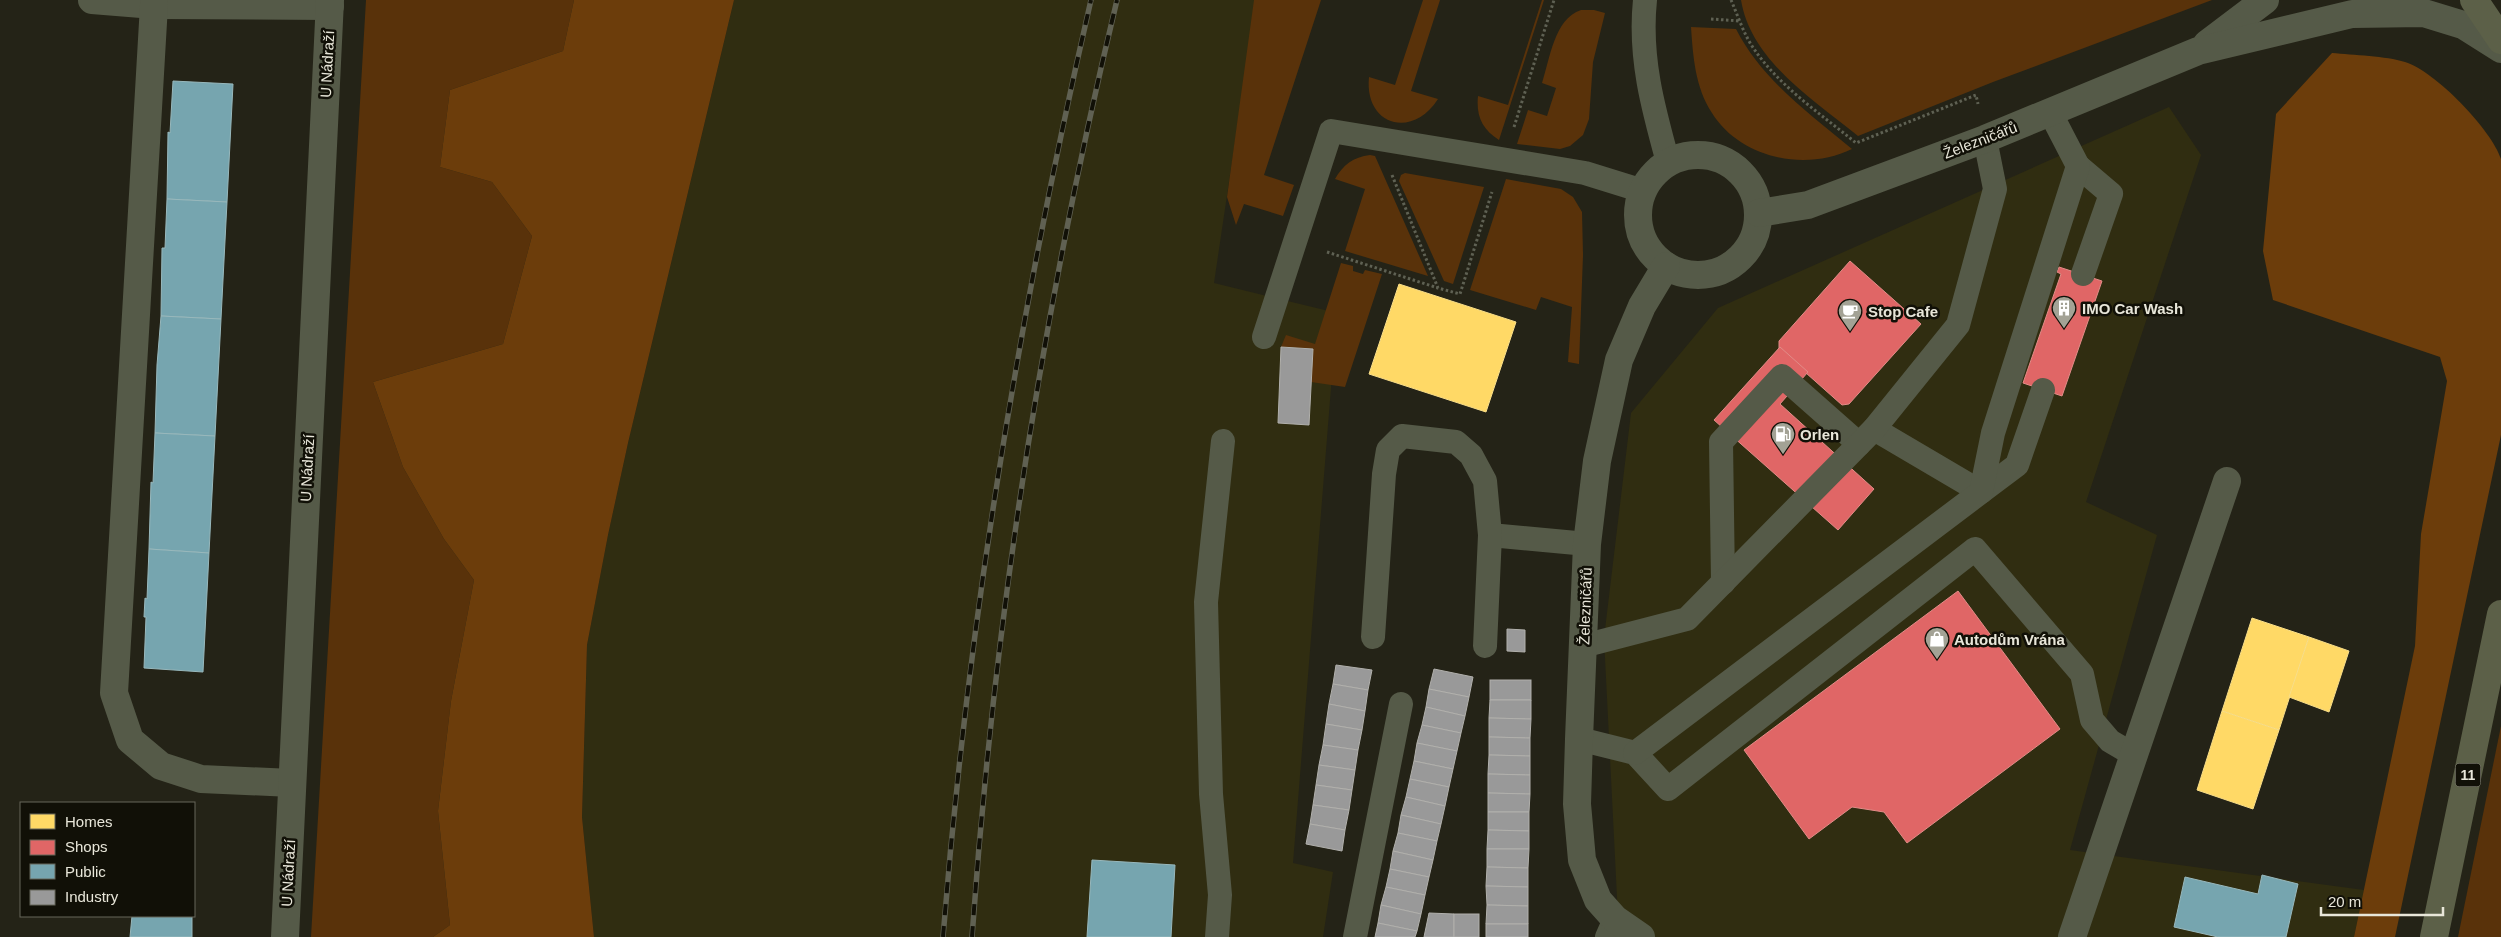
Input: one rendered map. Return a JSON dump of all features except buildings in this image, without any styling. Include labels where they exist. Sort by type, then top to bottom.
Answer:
[{"type":"highway","points":[[2474,0],[2501,40]]},
{"type":"highway","name":"11","points":[[2434,937],[2501,614]]},
{"type":"street","points":[[92,0],[154,5],[330,3]]},
{"type":"street","points":[[2198,51],[2266,0]]},
{"type":"street","name":"U Nádraží","points":[[285,937],[330,3]]},
{"type":"street","points":[[154,5],[114,693],[130,740],[161,766],[201,779],[292,783]]},
{"type":"street","points":[[2198,51],[2352,14],[2424,13],[2464,25],[2501,49]]},
{"type":"street","name":"Železničářů","points":[[1759,213],[1808,205],[1985,139],[2198,51]]},
{"type":"street","points":[[1698,154],[1713,156],[1728,162],[1740,171],[1750,183],[1756,197],[1759,213],[1757,229],[1751,244],[1741,258],[1728,267],[1713,273],[1697,275],[1681,273],[1666,266],[1653,255],[1643,241],[1638,224],[1638,208],[1643,191],[1658,170],[1668,162],[1698,154]]},
{"type":"street","name":"Železničářů","points":[[1641,937],[1611,928],[1582,860],[1577,804],[1579,739],[1587,544],[1597,461],[1619,360],[1642,306],[1666,266]]},
{"type":"street","points":[[2072,937],[2227,481]]},
{"type":"lane","points":[[1646,0],[1643,52],[1652,104],[1668,162]]},
{"type":"lane","points":[[2050,112],[2078,166],[2111,194],[2082,274]]},
{"type":"lane","points":[[1264,337],[1331,130],[1585,173],[1643,191]]},
{"type":"lane","points":[[1583,646],[1687,619],[1867,437],[1958,325],[1995,189],[1985,139]]},
{"type":"lane","points":[[1982,492],[1993,433],[2078,166]]},
{"type":"lane","points":[[1723,582],[1720,442],[1782,376],[1867,437],[1982,492]]},
{"type":"lane","points":[[1635,754],[2017,465],[2042,390]]},
{"type":"lane","points":[[1374,637],[1384,474],[1388,450],[1402,436],[1456,442],[1471,456],[1485,481],[1490,535],[1485,646]]},
{"type":"lane","points":[[1217,937],[1220,895],[1212,794],[1206,602],[1223,441]]},
{"type":"lane","points":[[1490,535],[1587,544]]},
{"type":"lane","points":[[1579,739],[1635,754],[1668,789],[1975,549],[2082,674],[2092,720],[2110,741],[2134,755]]},
{"type":"lane","points":[[1355,937],[1401,704]]},
{"type":"path","points":[[1512,133],[1554,0]]},
{"type":"path","points":[[1731,0],[1753,48],[1787,87],[1856,142],[1976,95],[1985,139]]},
{"type":"path","points":[[1711,19],[1740,21]]},
{"type":"path","points":[[1390,172],[1438,288]]},
{"type":"path","points":[[1295,242],[1460,294],[1492,190]]},
{"type":"shaded area","points":[[366,0],[574,0],[563,51],[450,90],[440,167],[492,182],[532,236],[503,344],[373,382],[403,467],[444,539],[474,580],[451,701],[438,811],[450,925],[433,937],[311,937]]},
{"type":"shaded area","points":[[574,0],[734,0],[628,443],[587,645],[582,817],[594,937],[433,937],[450,925],[438,811],[451,701],[474,580],[444,539],[403,467],[373,382],[503,344],[532,236],[492,182],[440,167],[450,90],[563,51]]},
{"type":"shaded area","points":[[734,0],[1256,0],[1214,283],[1337,313],[1293,863],[1333,872],[1323,937],[594,937],[582,817],[587,645],[628,443]]},
{"type":"shaded area","points":[[1254,0],[1321,0],[1264,175],[1294,185],[1283,216],[1244,204],[1236,225],[1227,197]]},
{"type":"shaded area","points":[[1423,0],[1440,0],[1411,91],[1438,99],[1427,112],[1416,120],[1403,123],[1392,121],[1382,116],[1374,106],[1369,93],[1369,77],[1395,85]]},
{"type":"shaded area","points":[[1542,0],[1544,0],[1499,140],[1484,127],[1481,121],[1478,110],[1478,96],[1508,105]]},
{"type":"shaded area","points":[[1741,0],[2212,0],[1993,82],[1858,136],[1804,93],[1771,60],[1757,42],[1747,22]]},
{"type":"shaded area","points":[[1581,10],[1594,10],[1605,13],[1593,62],[1589,119],[1583,135],[1570,146],[1560,149],[1517,144],[1528,110],[1547,116],[1556,88],[1542,83],[1554,41],[1565,22]]},
{"type":"shaded area","points":[[1691,27],[1736,29],[1759,64],[1773,80],[1803,109],[1852,149],[1834,156],[1794,160],[1756,150],[1739,141],[1724,128],[1706,103],[1698,82]]},
{"type":"shaded area","points":[[2332,53],[2389,58],[2405,62],[2417,68],[2446,89],[2475,118],[2496,147],[2501,159],[2501,435],[2395,937],[2354,937],[2415,646],[2421,534],[2447,381],[2440,357],[2273,300],[2263,251],[2276,114]]},
{"type":"shaded area","points":[[2169,107],[2201,155],[2086,502],[2157,535],[2070,850],[2364,890],[2354,937],[1619,937],[1604,638],[1631,413],[1718,308]]},
{"type":"shaded area","points":[[1370,155],[1375,156],[1428,276],[1345,251],[1365,189],[1335,179],[1349,162]]},
{"type":"shaded area","points":[[1405,173],[1484,187],[1453,284],[1444,281],[1399,181],[1401,175]]},
{"type":"shaded area","points":[[1506,179],[1561,189],[1573,197],[1582,212],[1583,255],[1579,364],[1568,362],[1572,307],[1541,297],[1536,310],[1470,290]]},
{"type":"shaded area","points":[[1341,263],[1353,266],[1353,271],[1363,274],[1365,270],[1382,274],[1345,387],[1311,382],[1313,349],[1281,347],[1286,335],[1315,344]]},
{"type":"shaded area","points":[[2501,726],[2501,937],[2458,937]]},
{"type":"railway","points":[[943,937],[967,701],[982,583],[1000,466],[1041,232],[1091,0]]},
{"type":"railway","points":[[972,937],[994,701],[1008,583],[1025,466],[1044,348],[1066,232],[1090,115],[1117,0]]},
{"type":"place","name":"IMO Car Wash","points":[[2064,329]]},
{"type":"place","name":"Stop Cafe","points":[[1850,332]]},
{"type":"place","name":"Orlen","points":[[1783,455]]},
{"type":"place","name":"Autodům Vrána","points":[[1937,660]]}]
